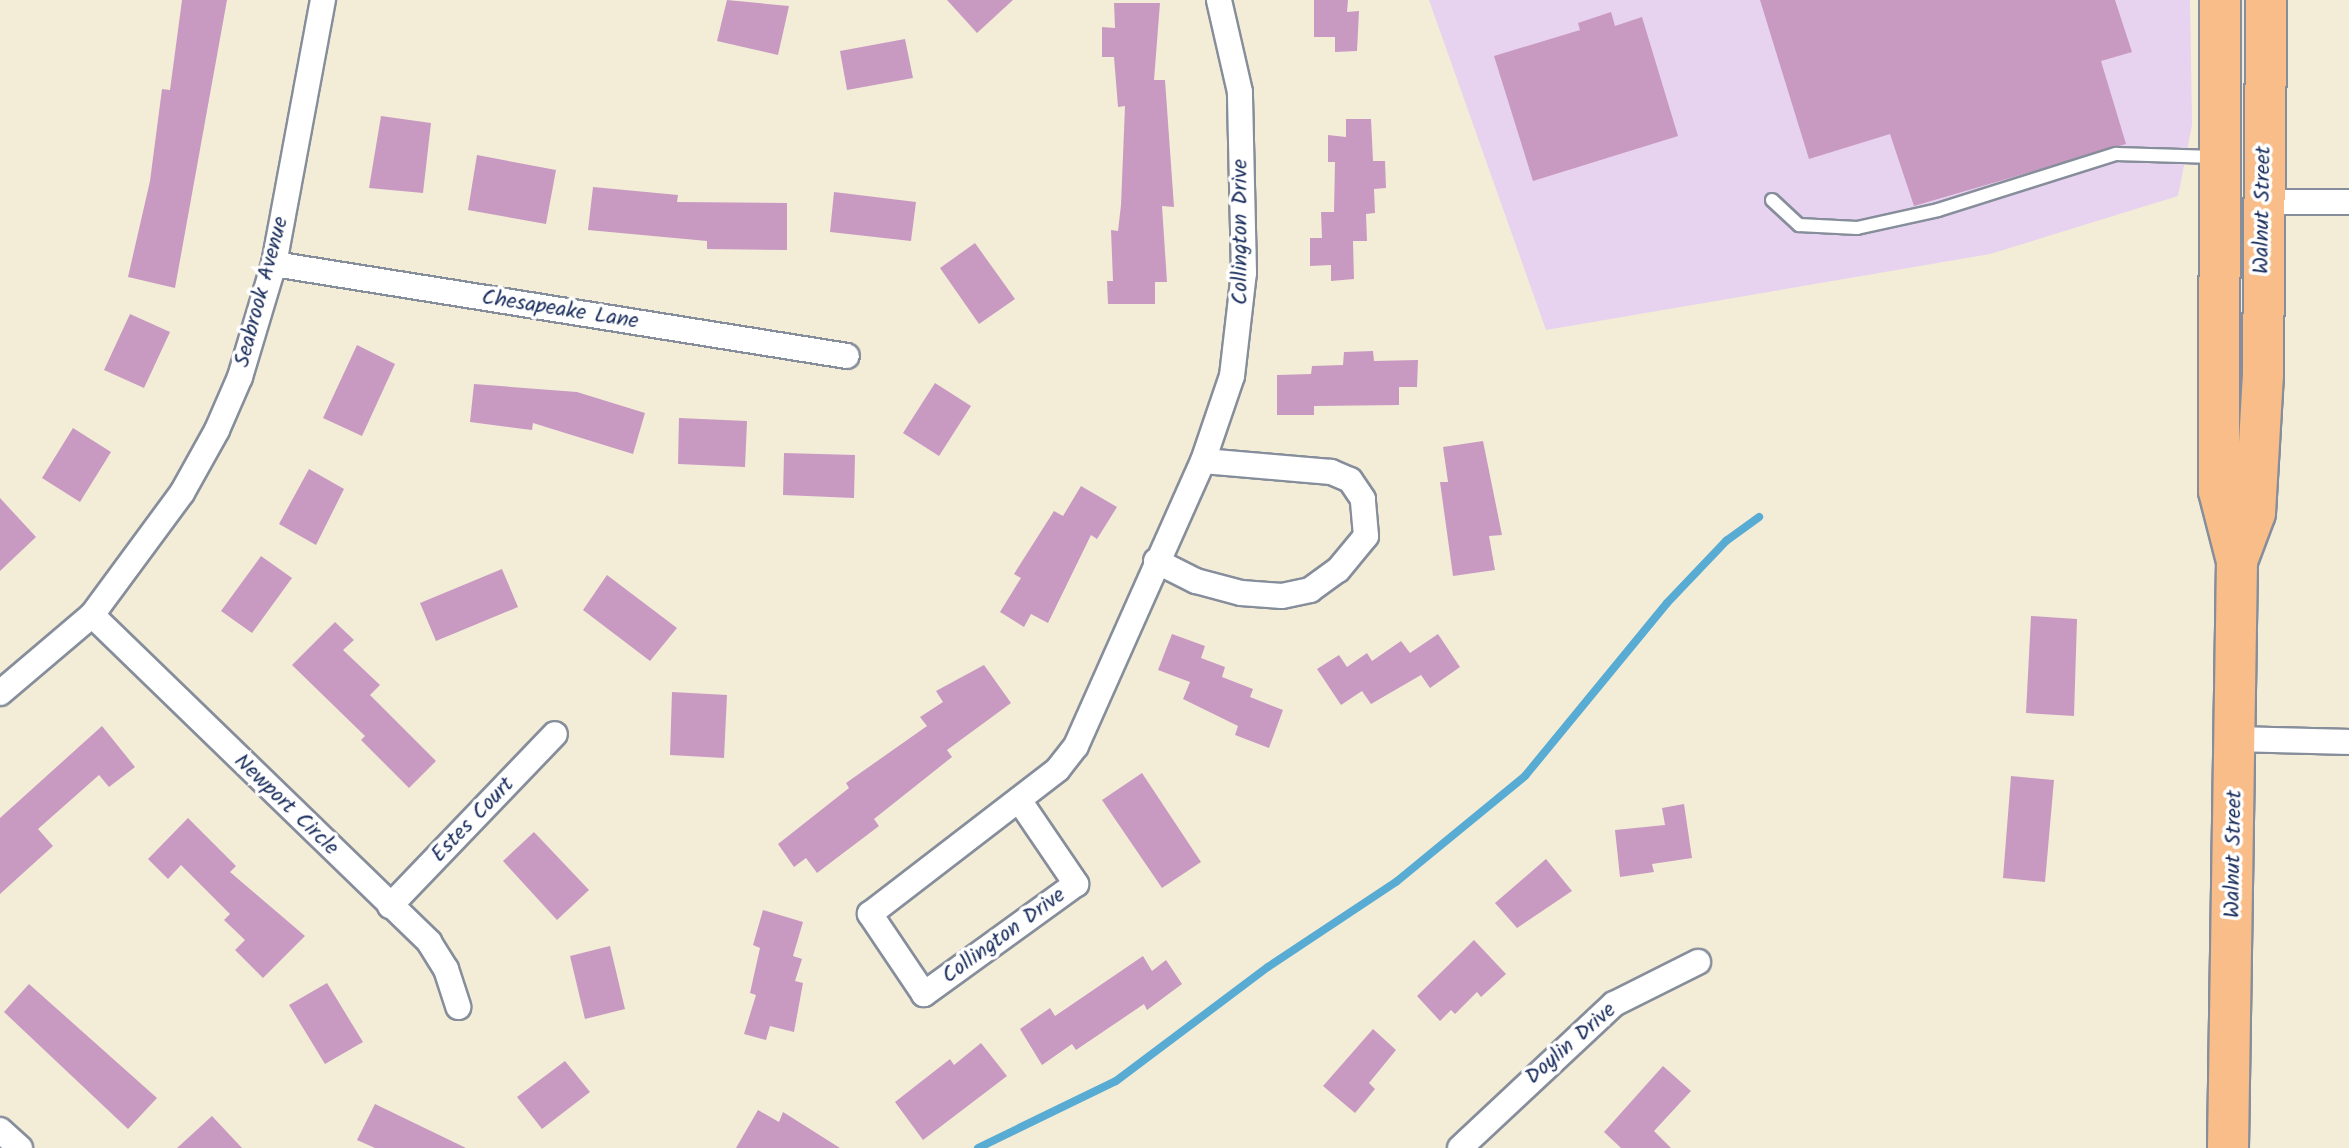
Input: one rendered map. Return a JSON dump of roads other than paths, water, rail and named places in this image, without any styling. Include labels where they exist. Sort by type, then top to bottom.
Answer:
[{"type":"main road","name":"Walnut Street","points":[[2220,0],[2219,491],[2237,561],[2228,1148]]},
{"type":"main road","name":"Walnut Street","points":[[2237,561],[2255,513],[2263,374],[2266,0]]},
{"type":"street","name":"Seabrook Avenue","points":[[0,693],[92,615],[200,463],[240,377],[274,264],[323,0]]},
{"type":"street","name":"Collington Drive","points":[[1019,800],[1076,884],[924,994],[870,914],[1058,769],[1076,746],[1203,461],[1232,376],[1244,273],[1240,92],[1219,0]]},
{"type":"street","points":[[2263,202],[2349,202]]},
{"type":"street","name":"Chesapeake Lane","points":[[274,264],[847,356]]},
{"type":"street","points":[[1156,561],[1196,581],[1241,593],[1282,596],[1310,590],[1338,570],[1366,536],[1363,499],[1350,480],[1331,472],[1203,461]]},
{"type":"street","name":"Newport Circle","points":[[92,615],[429,942],[446,969],[458,1007]]},
{"type":"street","name":"Estes Court","points":[[390,906],[555,734]]},
{"type":"street","points":[[2236,739],[2349,742]]},
{"type":"street","name":"Doylin Drive","points":[[1460,1148],[1614,1004],[1698,962]]},
{"type":"street","points":[[0,1130],[20,1148]]},
{"type":"lane","points":[[1772,200],[1799,225],[1857,228],[1938,210],[2116,154],[2218,158]]},
{"type":"waterway","points":[[978,1148],[1116,1081],[1268,967],[1396,882],[1525,776],[1667,603],[1726,541],[1759,517]]}]
